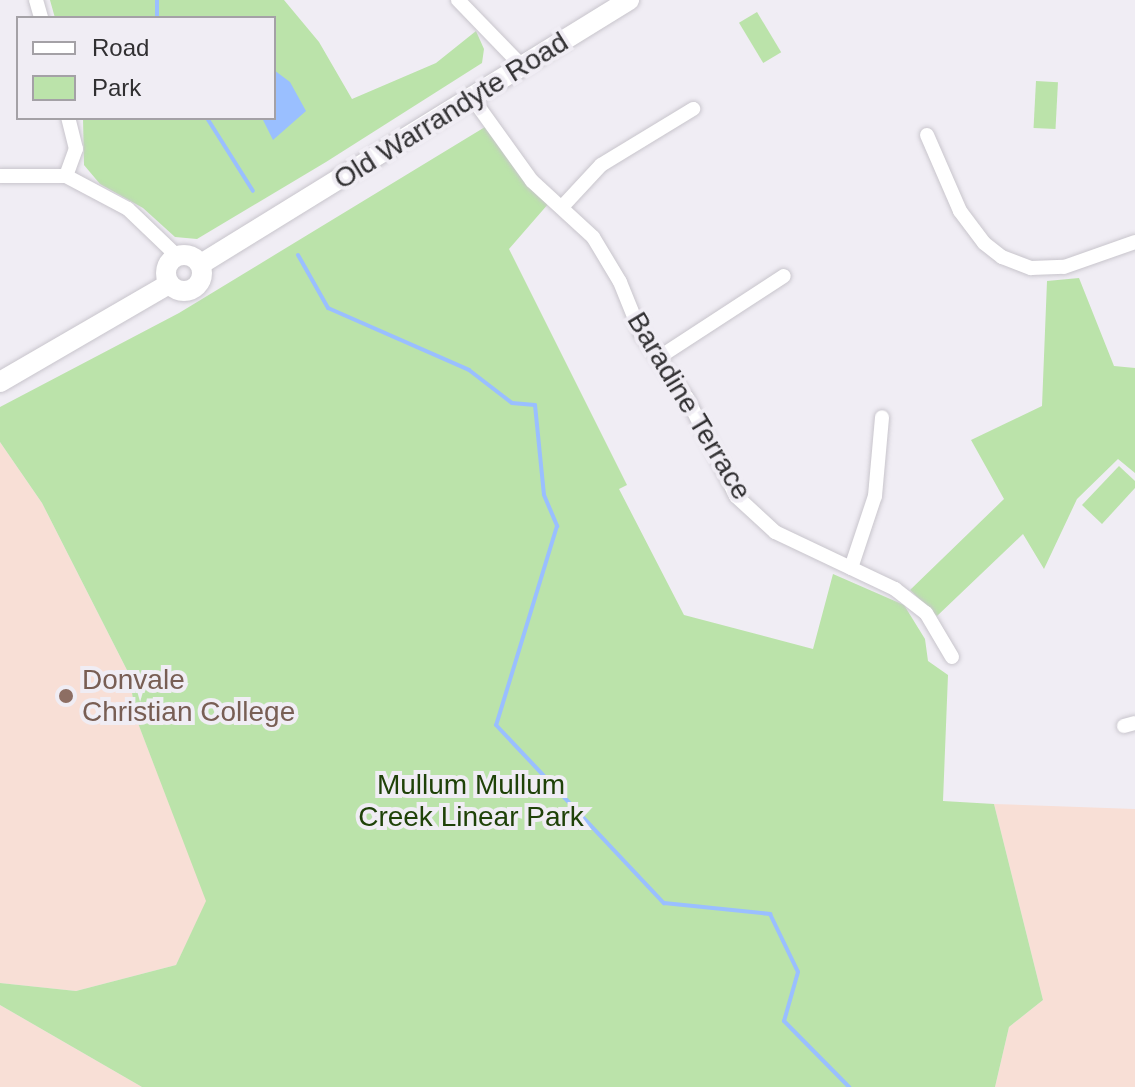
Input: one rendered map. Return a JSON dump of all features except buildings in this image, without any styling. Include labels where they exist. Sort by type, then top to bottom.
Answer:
[{"type":"main road","name":"Old Warrandyte Road","points":[[201,264],[629,0]]},
{"type":"main road","points":[[177,256],[193,256],[201,264],[203,274],[195,288],[178,290],[169,284],[166,268],[177,256]]},
{"type":"main road","points":[[0,382],[169,284]]},
{"type":"street","points":[[458,0],[523,67]]},
{"type":"street","name":"Baradine Terrace","points":[[473,99],[503,147],[593,237],[658,358],[687,398],[736,496],[775,532],[895,589],[926,613],[952,657]]},
{"type":"street","points":[[562,207],[601,165],[693,109]]},
{"type":"street","points":[[66,176],[76,149],[69,120]]},
{"type":"street","points":[[927,135],[960,211],[984,243],[1002,257],[1031,268],[1064,267],[1135,242]]},
{"type":"street","points":[[0,176],[66,176],[128,209],[177,256]]},
{"type":"street","points":[[658,358],[784,276]]},
{"type":"street","points":[[851,568],[875,496],[882,417]]},
{"type":"shaded area","name":"Donvale Christian College","points":[[0,442],[42,503],[129,674],[136,718],[207,901],[176,965],[76,991],[0,983]]},
{"type":"shaded area","points":[[994,804],[1135,809],[1135,1087],[995,1087],[1009,1027],[1043,1000]]},
{"type":"shaded area","points":[[0,1005],[142,1087],[0,1087]]},
{"type":"green space","points":[[50,0],[284,0],[319,42],[352,99],[436,63],[476,31],[484,49],[482,63],[197,239],[175,237],[143,208],[100,184],[84,165],[83,120],[276,120],[276,16],[54,16]]},
{"type":"green space","points":[[757,12],[781,52],[763,63],[739,23]]},
{"type":"green space","points":[[1036,81],[1058,82],[1056,129],[1034,128]]},
{"type":"green space","name":"Mullum Mullum Creek Linear Park","points":[[485,127],[549,203],[509,249],[627,485],[619,489],[684,615],[813,649],[833,574],[904,605],[925,639],[928,661],[948,675],[943,801],[994,804],[1043,1000],[1009,1027],[995,1087],[142,1087],[0,1005],[0,983],[76,991],[176,965],[206,901],[136,718],[129,674],[42,503],[0,442],[0,407],[179,313]]},
{"type":"green space","points":[[1079,278],[1114,366],[1135,368],[1135,473],[1118,459],[1077,499],[1044,569],[1023,534],[937,616],[910,590],[1004,499],[971,440],[1042,406],[1047,281]]},
{"type":"green space","points":[[1119,466],[1135,481],[1135,488],[1102,524],[1082,505]]},
{"type":"water","points":[[276,72],[290,82],[306,111],[273,140],[263,120],[276,120]]},
{"type":"waterway","points":[[157,0],[157,16]]},
{"type":"waterway","points":[[208,120],[253,191]]},
{"type":"waterway","points":[[298,255],[328,308],[469,370],[512,403],[535,405],[544,495],[557,526],[496,725],[664,903],[770,914],[798,972],[784,1021],[849,1087]]},
{"type":"place","name":"Donvale Christian College","points":[[66,696]]}]
